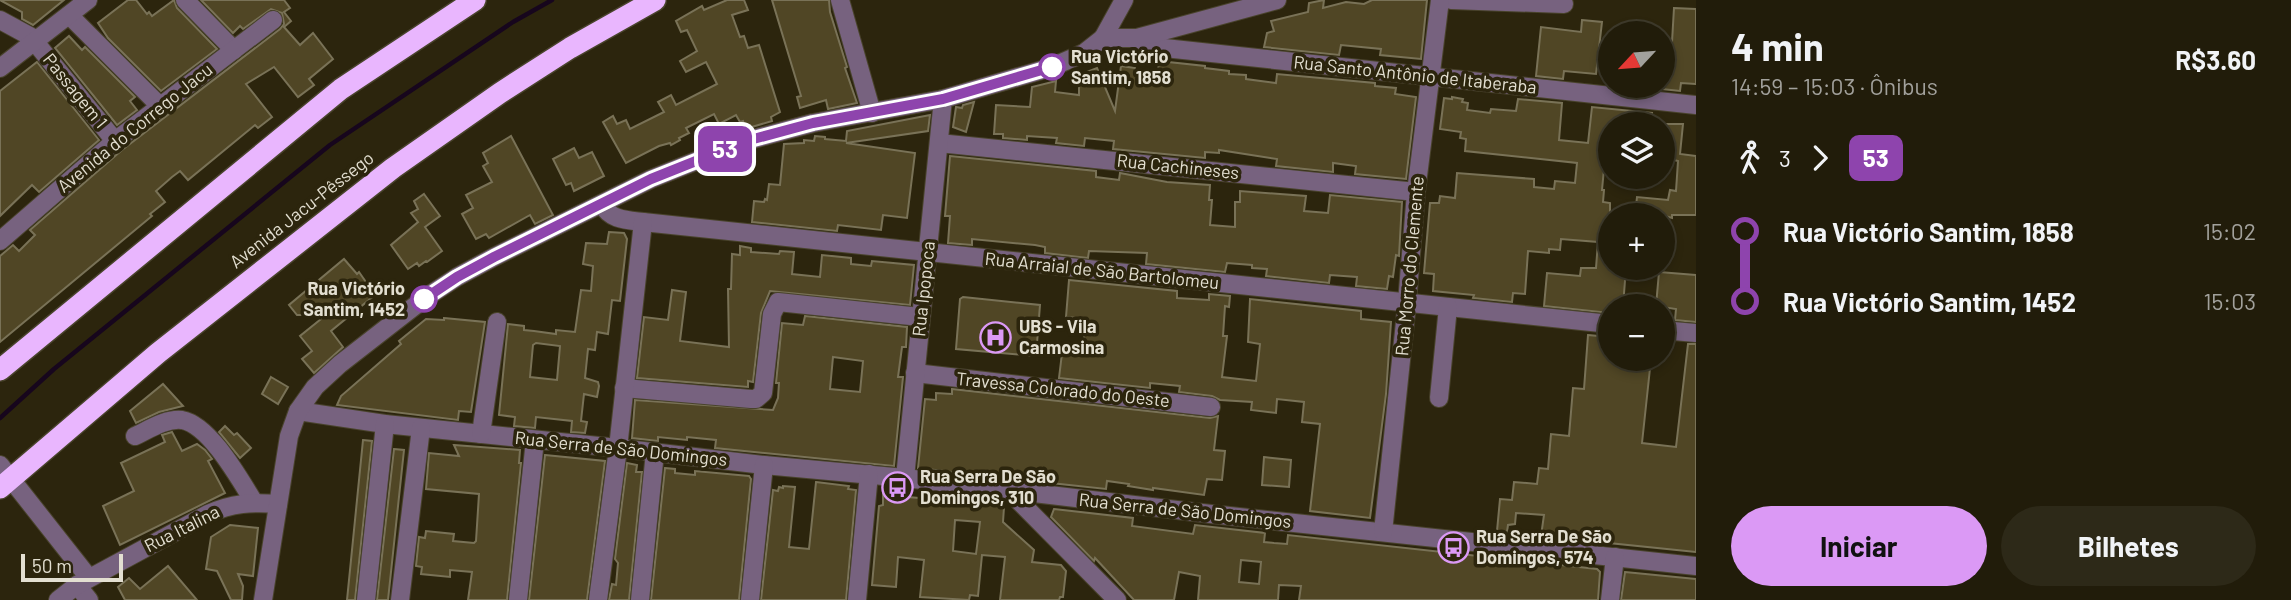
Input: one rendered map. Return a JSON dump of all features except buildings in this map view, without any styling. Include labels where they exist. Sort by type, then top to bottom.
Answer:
[{"type":"highway","points":[[0,370],[341,89],[475,0]]},
{"type":"highway","name":"Avenida Jacu-Pêssego","points":[[4,476],[393,168],[570,48],[655,0]]},
{"type":"street","points":[[0,68],[88,0]]},
{"type":"street","points":[[185,0],[234,50]]},
{"type":"street","points":[[839,0],[872,113]]},
{"type":"street","points":[[263,600],[289,436],[298,411],[315,387],[425,298],[494,257],[651,179],[746,141],[813,123],[943,99],[1052,67],[1084,53],[1104,38],[1124,0]]},
{"type":"street","points":[[1104,38],[1138,38],[1277,0]]},
{"type":"street","name":"Rua Morro do Clemente","points":[[1382,532],[1416,192],[1440,0]]},
{"type":"street","points":[[1451,0],[1564,4]]},
{"type":"street","points":[[69,15],[160,106]]},
{"type":"street","points":[[0,20],[36,41]]},
{"type":"street","name":"Avenida do Corrego Jacu","points":[[0,240],[116,141],[273,20]]},
{"type":"street","name":"Rua Santo Antônio de Itaberaba","points":[[1138,38],[1155,47],[1696,105]]},
{"type":"street","name":"Passagem 1","points":[[36,41],[116,141]]},
{"type":"street","name":"Rua Ipopoca","points":[[905,478],[943,99]]},
{"type":"street","name":"Rua Cachineses","points":[[939,143],[1416,192]]},
{"type":"street","name":"Rua Arraial de São Bartolomeu","points":[[602,204],[612,217],[643,222],[1598,323]]},
{"type":"street","points":[[598,600],[643,222]]},
{"type":"street","points":[[624,388],[756,399],[763,393],[772,314],[778,303],[920,317]]},
{"type":"street","points":[[1439,398],[1448,307]]},
{"type":"street","points":[[481,434],[497,322]]},
{"type":"street","points":[[1675,331],[1696,333]]},
{"type":"street","name":"Travessa Colorado do Oeste","points":[[915,373],[1211,407]]},
{"type":"street","name":"Rua Serra de São Domingos","points":[[298,411],[421,428],[764,466],[869,474],[1010,492],[1696,566]]},
{"type":"street","points":[[135,436],[163,422],[181,420],[196,427],[229,463],[254,502]]},
{"type":"street","points":[[366,600],[385,424]]},
{"type":"street","points":[[400,600],[421,428]]},
{"type":"street","points":[[518,600],[536,440]]},
{"type":"street","points":[[640,600],[655,452]]},
{"type":"street","points":[[750,600],[764,466]]},
{"type":"street","points":[[857,600],[869,474]]},
{"type":"street","points":[[4,476],[83,581],[89,600]]},
{"type":"street","points":[[1010,492],[1117,600]]},
{"type":"street","name":"Rua Italina","points":[[58,600],[83,581],[226,506],[254,502],[278,504]]},
{"type":"street","points":[[1610,600],[1615,557]]},
{"type":"waterway","points":[[0,418],[54,369],[330,145],[513,22],[552,0]]},
{"type":"bus line","name":"53","points":[[424,299],[494,257],[651,179],[746,141],[813,123],[943,99],[1052,67]]},
{"type":"place","name":"Rua Victório Santim, 1858","points":[[1052,67]]},
{"type":"place","name":"Rua Victório Santim, 1452","points":[[424,299]]},
{"type":"place","name":"UBS - Vila Carmosina","points":[[996,337]]},
{"type":"place","name":"Rua Serra De São Domingos, 310","points":[[897,487]]},
{"type":"place","name":"Rua Serra De São Domingos, 574","points":[[1453,547]]}]
